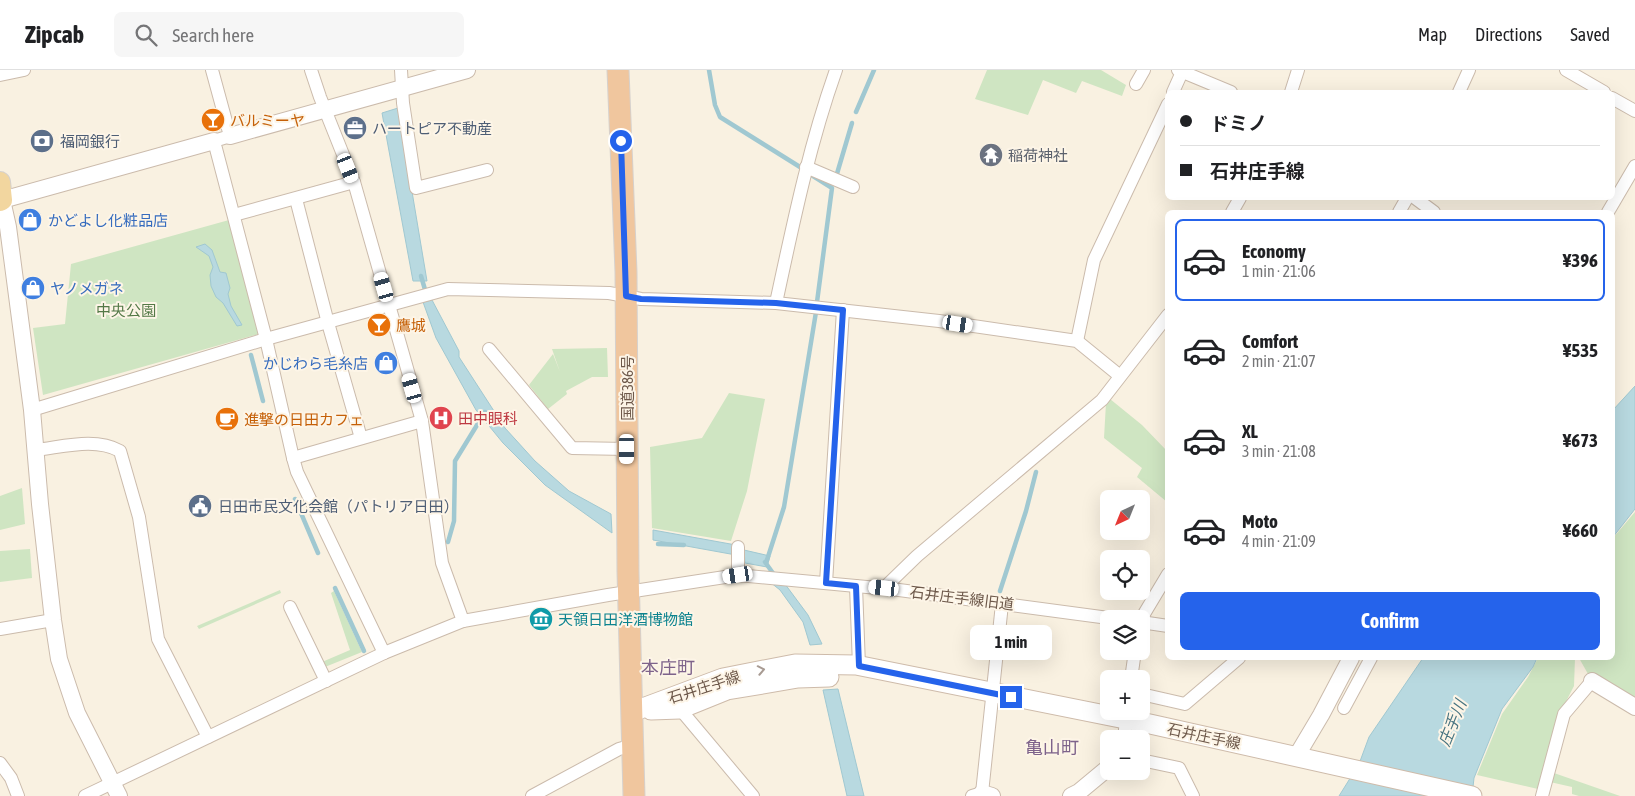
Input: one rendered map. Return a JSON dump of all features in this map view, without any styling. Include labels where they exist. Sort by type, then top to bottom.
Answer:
[{"type":"highway","name":"国道386号","points":[[618,70],[626,296],[629,592],[634,796]]},
{"type":"main road","name":"石井庄手線","points":[[632,712],[723,678],[795,664],[859,666],[993,698],[1125,725],[1264,762],[1296,757],[1472,796]]},
{"type":"main road","name":"石井庄手線","points":[[632,712],[680,709],[727,690],[798,678],[856,677],[993,698]]},
{"type":"street","points":[[0,75],[24,70]]},
{"type":"street","points":[[212,70],[234,215],[266,339],[297,472],[384,653]]},
{"type":"street","points":[[311,70],[354,182],[422,421],[442,563],[463,621]]},
{"type":"street","points":[[402,70],[403,103],[416,188],[487,170]]},
{"type":"street","points":[[116,789],[78,713],[60,659],[52,620],[32,410],[8,227],[1,194],[222,139],[467,70]]},
{"type":"street","points":[[776,303],[806,167],[820,115],[836,70]]},
{"type":"street","points":[[1136,84],[1144,70]]},
{"type":"street","points":[[1292,90],[1298,70]]},
{"type":"street","points":[[1459,90],[1469,70]]},
{"type":"street","points":[[1566,70],[1601,90]]},
{"type":"street","points":[[1174,90],[1180,71],[1226,90]]},
{"type":"street","points":[[1615,100],[1635,111]]},
{"type":"street","points":[[1077,342],[1094,260],[1165,110]]},
{"type":"street","points":[[1609,210],[1635,166]]},
{"type":"street","points":[[806,167],[841,182]]},
{"type":"street","points":[[234,215],[354,182]]},
{"type":"street","points":[[296,199],[328,323],[361,438]]},
{"type":"street","points":[[1418,200],[1431,210]]},
{"type":"street","points":[[32,410],[266,339],[448,289],[609,293],[641,299],[776,303],[939,321],[1077,342],[1120,376]]},
{"type":"street","points":[[826,583],[843,310]]},
{"type":"street","points":[[884,588],[924,550],[1102,400],[1165,319]]},
{"type":"street","points":[[489,349],[572,448],[627,449]]},
{"type":"street","points":[[293,458],[422,421]]},
{"type":"street","points":[[36,450],[92,444],[112,447],[120,451],[139,517],[158,639],[208,737]]},
{"type":"street","points":[[738,547],[738,569]]},
{"type":"street","name":"石井庄手線旧道","points":[[85,796],[116,789],[208,737],[384,653],[463,621],[629,592],[738,569],[757,577],[884,588],[1100,617]]},
{"type":"street","points":[[1147,610],[1165,579]]},
{"type":"street","points":[[856,586],[859,666]]},
{"type":"street","points":[[982,795],[1002,604]]},
{"type":"street","points":[[290,607],[326,680]]},
{"type":"street","points":[[0,629],[52,620]]},
{"type":"street","points":[[1150,623],[1165,625]]},
{"type":"street","points":[[1150,696],[1185,704],[1236,660]]},
{"type":"street","points":[[1296,757],[1350,660]]},
{"type":"street","points":[[1344,708],[1370,660]]},
{"type":"street","points":[[1542,796],[1564,714],[1592,680],[1635,707]]},
{"type":"street","points":[[680,709],[752,796]]},
{"type":"street","points":[[532,796],[619,749],[633,745]]},
{"type":"street","points":[[1150,762],[1179,768],[1193,796]]},
{"type":"street","points":[[0,763],[11,778],[18,796]]},
{"type":"street","points":[[1071,796],[1079,792],[1100,774]]},
{"type":"green space","points":[[987,70],[1101,70],[1126,85],[1122,96],[1082,81],[1076,93],[1043,80],[1028,115],[975,99]]},
{"type":"green space","name":"中央公園","points":[[229,220],[259,334],[43,395],[33,328],[65,324],[71,264]]},
{"type":"green space","points":[[607,348],[608,377],[592,377],[566,391],[567,394],[548,409],[529,385],[553,354],[560,372],[552,349]]},
{"type":"green space","points":[[729,393],[765,399],[747,491],[731,541],[652,528],[650,447],[702,438]]},
{"type":"green space","points":[[1110,399],[1142,425],[1165,449],[1165,500],[1137,477],[1142,468],[1104,438],[1106,403]]},
{"type":"green space","points":[[22,488],[25,524],[0,530],[0,496]]},
{"type":"green space","points":[[1635,512],[1635,707],[1592,681],[1580,660],[1615,660],[1615,536]]},
{"type":"green space","points":[[30,549],[32,578],[0,582],[0,551]]},
{"type":"green space","points":[[280,590],[281,593],[199,629],[197,626]]},
{"type":"green space","points":[[334,591],[362,652],[325,667],[322,662],[350,650],[331,593]]},
{"type":"green space","points":[[1537,660],[1575,660],[1574,686],[1559,715],[1538,789],[1477,775],[1502,714],[1528,677]]},
{"type":"green space","points":[[1554,773],[1620,796],[1579,796],[1572,794],[1572,787],[1550,782]]},
{"type":"water","points":[[398,108],[427,281],[413,281],[382,113]]},
{"type":"water","points":[[205,244],[212,250],[220,272],[226,273],[230,288],[228,294],[231,306],[242,325],[237,326],[223,303],[216,297],[211,286],[210,275],[213,267],[209,256],[196,247]]},
{"type":"water","points":[[432,300],[459,351],[459,357],[505,428],[535,461],[569,491],[611,514],[612,533],[545,485],[503,443],[476,410],[436,338],[423,302]]},
{"type":"water","points":[[1635,386],[1635,509],[1615,534],[1615,408]]},
{"type":"water","points":[[653,530],[736,545],[736,555],[653,540]]},
{"type":"water","points":[[744,550],[770,556],[767,567],[745,563]]},
{"type":"water","points":[[770,582],[785,584],[808,615],[822,644],[810,645],[803,622],[780,590]]},
{"type":"water","name":"庄手川","points":[[1422,660],[1536,660],[1502,709],[1474,778],[1472,796],[1339,796],[1359,764],[1369,737]]},
{"type":"water","points":[[838,689],[864,796],[847,796],[823,690]]},
{"type":"waterway","points":[[709,70],[715,105],[720,117],[800,167]]},
{"type":"waterway","points":[[856,112],[874,70]]},
{"type":"waterway","points":[[836,177],[852,123]]},
{"type":"waterway","points":[[813,176],[832,188],[817,302]]},
{"type":"waterway","points":[[421,276],[426,293]]},
{"type":"waterway","points":[[767,560],[784,507],[816,312]]},
{"type":"waterway","points":[[251,355],[263,401]]},
{"type":"waterway","points":[[448,542],[454,521],[455,461],[485,412]]},
{"type":"waterway","points":[[1000,591],[1026,511],[1036,472]]},
{"type":"waterway","points":[[295,499],[318,553]]},
{"type":"waterway","points":[[658,544],[684,545]]},
{"type":"waterway","points":[[765,562],[775,576]]},
{"type":"waterway","points":[[335,588],[364,651]]},
{"type":"place","name":"バルミーヤ","points":[[213,120]]},
{"type":"place","name":"ハートピア不動産","points":[[355,128]]},
{"type":"place","name":"福岡銀行","points":[[42,141]]},
{"type":"place","name":"稲荷神社","points":[[991,155]]},
{"type":"place","name":"かどよし化粧品店","points":[[30,220]]},
{"type":"place","name":"ヤノメガネ","points":[[33,288]]},
{"type":"place","name":"鷹城","points":[[379,325]]},
{"type":"place","name":"かじわら毛糸店","points":[[386,363]]},
{"type":"place","name":"田中眼科","points":[[441,418]]},
{"type":"place","name":"進撃の日田カフェ","points":[[227,419]]},
{"type":"place","name":"日田市民文化会館（パトリア日田）","points":[[200,506]]},
{"type":"place","name":"天領日田洋酒博物館","points":[[541,619]]},
{"type":"district","name":"本庄町","points":[[668,667]]},
{"type":"district","name":"亀山町","points":[[1052,747]]},
{"type":"route","points":[[621,141],[626,296],[641,299],[776,303],[843,310],[826,583],[856,586],[859,666],[1011,697]]}]
